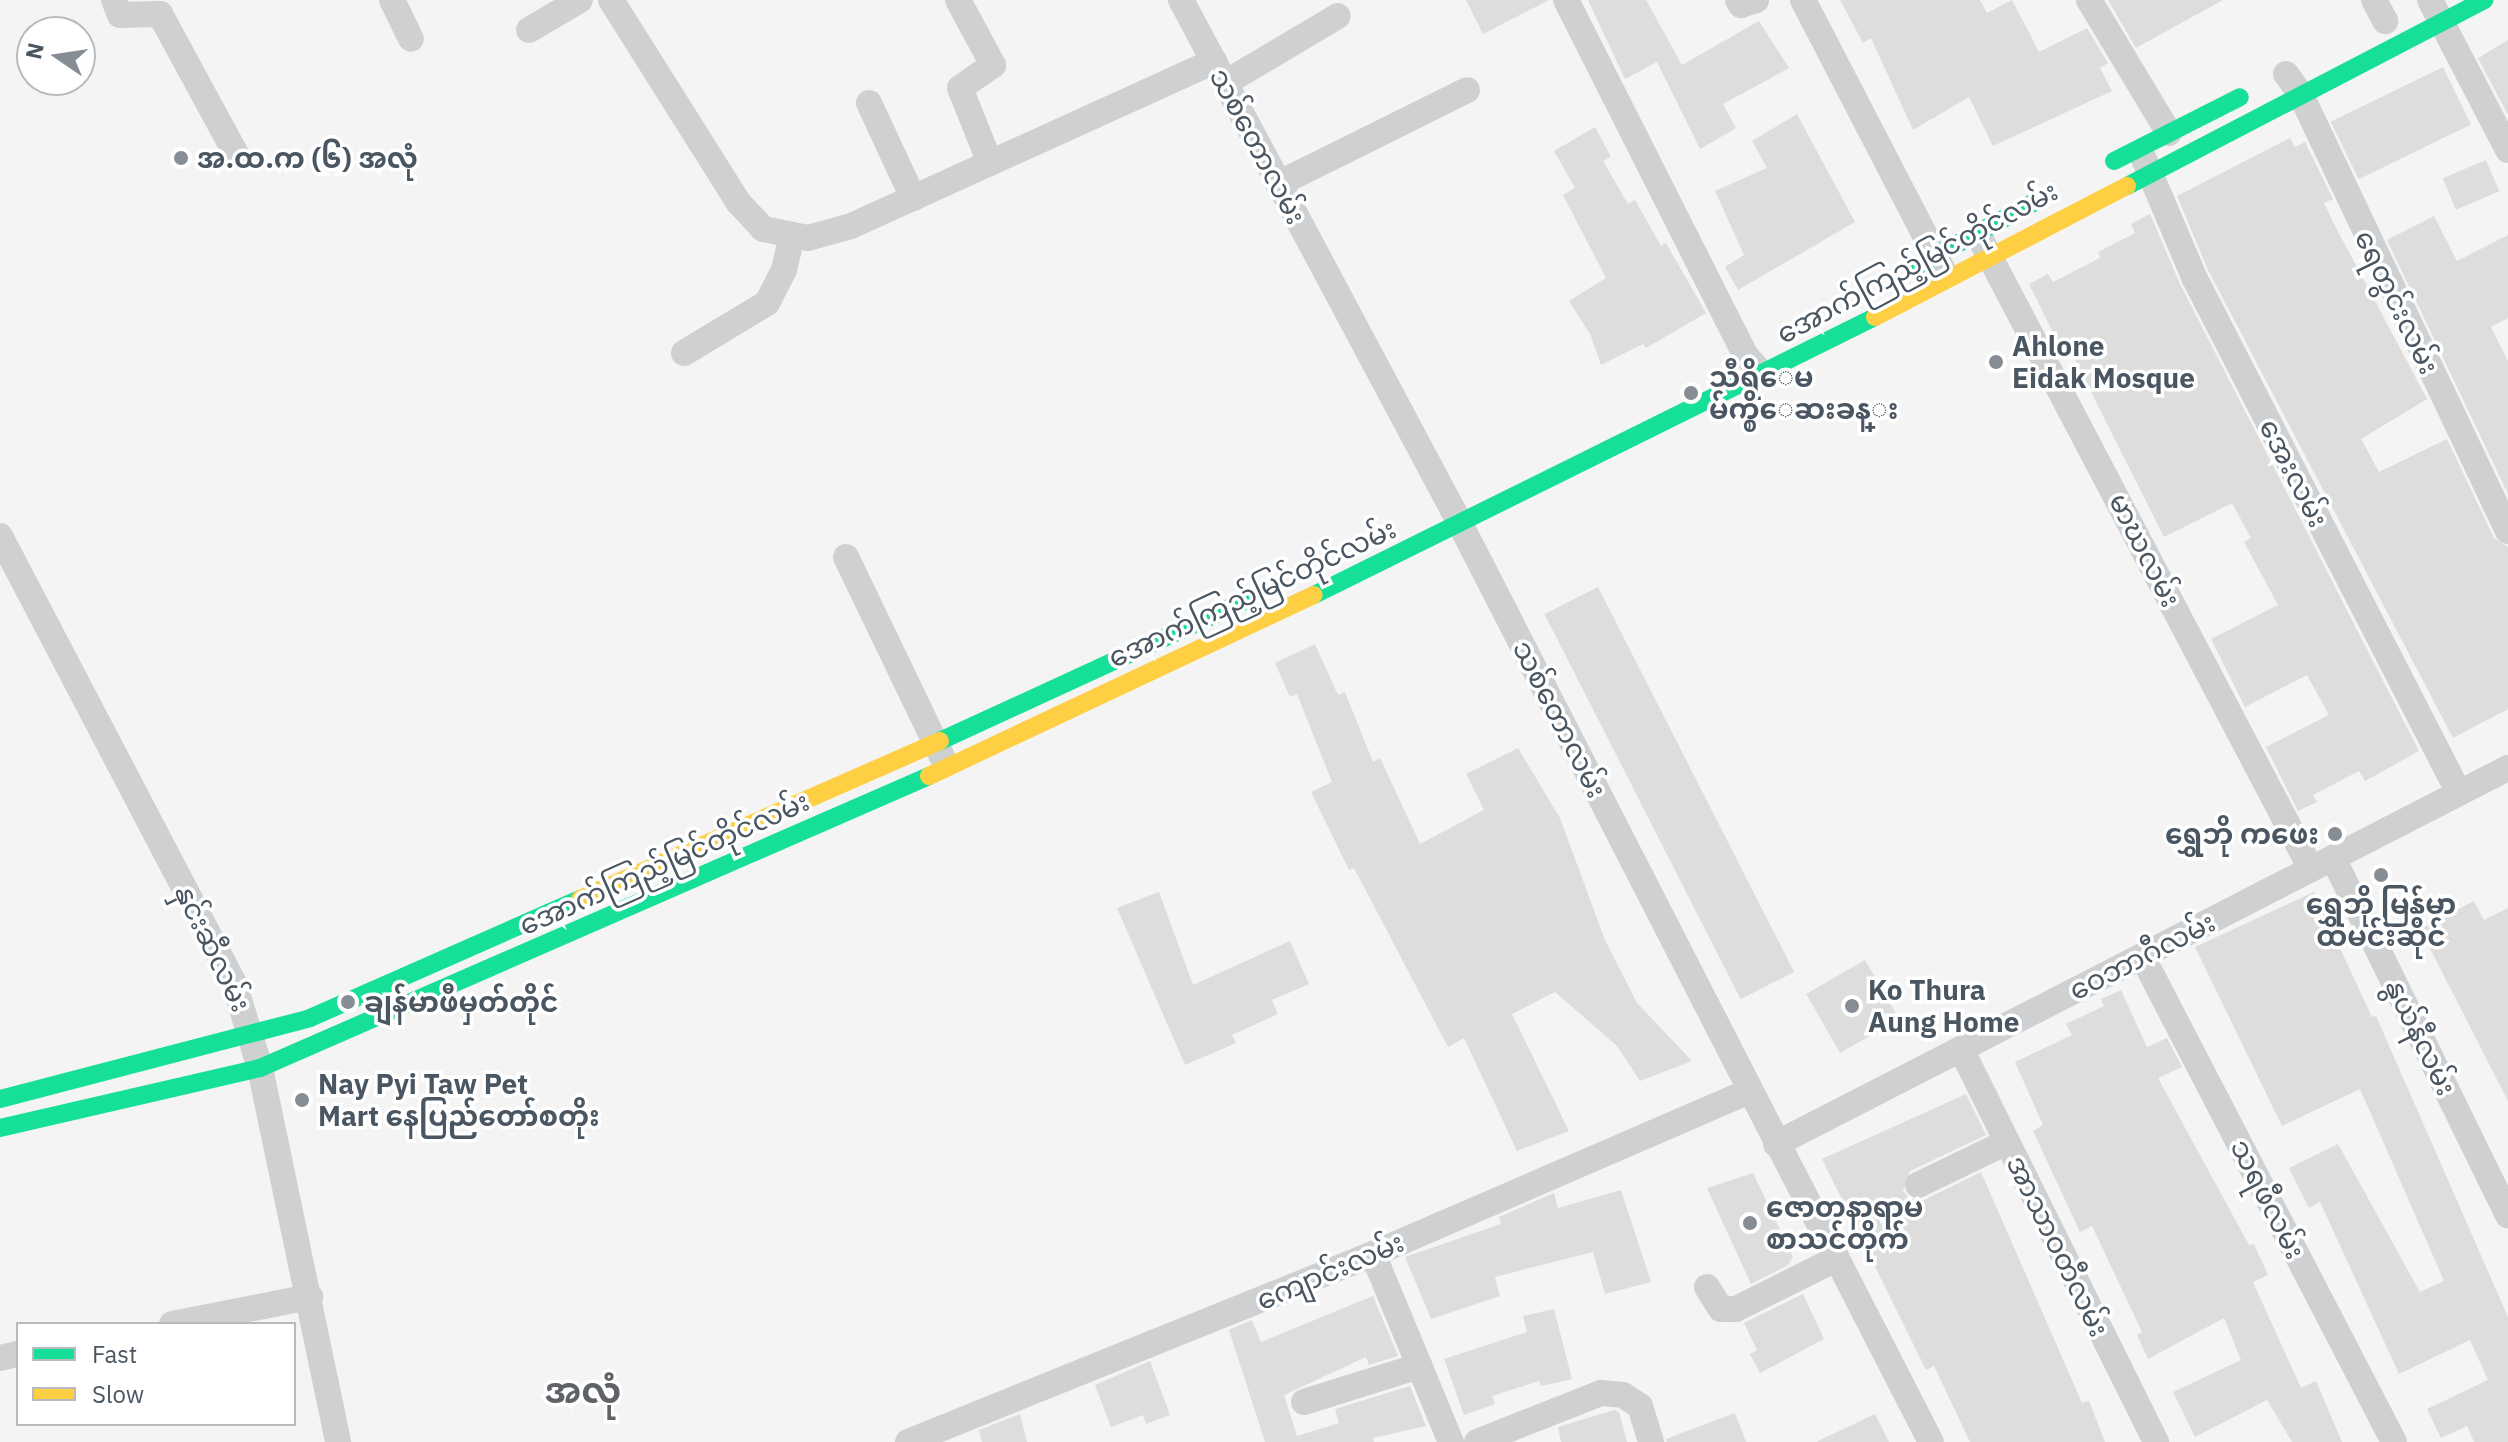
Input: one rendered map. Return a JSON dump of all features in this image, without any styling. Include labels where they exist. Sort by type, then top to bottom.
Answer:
[{"type":"main road","name":"အောက်ကြည့်မြင်တိုင်လမ်း","points":[[1982,243],[2144,159],[2405,11],[2484,0]]},
{"type":"main road","name":"အောက်ကြည့်မြင်တိုင်လမ်း","points":[[2099,169],[2144,159],[2169,133],[2283,80]]},
{"type":"main road","name":"အောက်ကြည့်မြင်တိုင်လမ်း","points":[[0,1128],[260,1068],[947,768],[1457,518],[1750,361],[1941,268],[2058,190]]},
{"type":"main road","name":"အောက်ကြည့်မြင်တိုင်လမ်း","points":[[1893,279],[1941,268]]},
{"type":"main road","name":"အောက်ကြည့်မြင်တိုင်လမ်း","points":[[1339,560],[1457,518],[1676,393]]},
{"type":"main road","name":"အောက်ကြည့်မြင်တိုင်လမ်း","points":[[0,1099],[310,1018],[936,743],[1267,591]]},
{"type":"main road","points":[[1003,711],[1012,737]]},
{"type":"main road","points":[[835,786],[847,811]]},
{"type":"main road","points":[[551,913],[563,938]]},
{"type":"street","points":[[114,0],[120,15],[160,14],[237,156]]},
{"type":"street","points":[[392,0],[411,39]]},
{"type":"street","points":[[529,30],[580,0]]},
{"type":"street","points":[[611,0],[739,203],[763,229],[808,238],[851,226],[990,163],[1220,72],[1338,16]]},
{"type":"street","points":[[958,0],[993,65],[960,88],[990,163]]},
{"type":"street","name":"သစ်တောလမ်း","points":[[1181,0],[1457,518],[1931,1442]]},
{"type":"street","points":[[1566,0],[1750,361]]},
{"type":"street","points":[[1738,0],[1741,5],[1756,0]]},
{"type":"street","points":[[1803,0],[1941,268]]},
{"type":"street","points":[[2089,0],[2169,133]]},
{"type":"street","points":[[2405,11],[2508,150]]},
{"type":"street","name":"ရေတွင်းလမ်း","points":[[2283,80],[2508,531]]},
{"type":"street","points":[[1278,184],[1467,90]]},
{"type":"street","points":[[869,103],[913,198]]},
{"type":"street","name":"အေးလမ်း","points":[[2144,159],[2194,277],[2459,793]]},
{"type":"street","points":[[684,353],[767,303],[784,270],[792,235]]},
{"type":"street","name":"မာဃလမ်း","points":[[1982,243],[2322,863]]},
{"type":"street","name":"နှင်းဆီလမ်း","points":[[0,536],[234,983],[260,1068],[338,1442]]},
{"type":"street","points":[[846,557],[947,768]]},
{"type":"street","name":"ဝေဘာဂီလမ်း","points":[[1776,1144],[2508,768]]},
{"type":"street","name":"နွယ်နီလမ်း","points":[[2322,863],[2508,1216]]},
{"type":"street","name":"သရဖီလမ်း","points":[[2142,956],[2394,1442]]},
{"type":"street","name":"အာသာဝတီလမ်း","points":[[1961,1049],[2156,1442]]},
{"type":"street","name":"ကျောင်းလမ်း","points":[[908,1442],[962,1432],[1749,1091]]},
{"type":"street","points":[[1918,1185],[2007,1142]]},
{"type":"street","points":[[1373,1254],[1451,1442]]},
{"type":"street","points":[[1707,1287],[1721,1309],[1736,1309],[1836,1259]]},
{"type":"street","points":[[182,1322],[310,1297]]},
{"type":"street","points":[[1304,1402],[1419,1366]]},
{"type":"street","points":[[1477,1442],[1601,1393],[1623,1395],[1640,1406],[1651,1442]]},
{"type":"building","points":[[1466,0],[1549,0],[1483,34]]},
{"type":"building","points":[[1588,0],[1646,0],[1682,65],[1759,21],[1789,68],[1723,104],[1736,128],[1700,149],[1657,62],[1625,79]]},
{"type":"building","points":[[1840,0],[1980,0],[1987,13],[2012,0],[2039,52],[2087,28],[2108,63],[2100,68],[2112,91],[1993,146],[1969,97],[1913,130],[1871,38],[1863,43]]},
{"type":"building","points":[[2108,0],[2223,0],[2136,48]]},
{"type":"building","points":[[2508,40],[2508,115],[2478,58]]},
{"type":"building","points":[[2443,67],[2471,125],[2359,179],[2331,122]]},
{"type":"building","points":[[1797,114],[1855,222],[1738,290],[1725,267],[1744,255],[1715,191],[1767,168],[1752,141]]},
{"type":"building","points":[[1595,127],[1611,157],[1603,161],[1628,204],[1635,200],[1661,246],[1666,243],[1706,313],[1646,348],[1643,344],[1601,365],[1590,334],[1569,301],[1606,278],[1563,195],[1575,188],[1554,151]]},
{"type":"building","points":[[2290,138],[2295,147],[2305,142],[2333,199],[2324,203],[2333,222],[2427,399],[2361,439],[2379,472],[2447,439],[2494,538],[2508,547],[2508,709],[2453,738],[2208,270],[2177,196]]},
{"type":"building","points":[[2486,160],[2499,191],[2456,210],[2443,178]]},
{"type":"building","points":[[2150,214],[2180,284],[2419,751],[2365,781],[2359,771],[2313,795],[2317,802],[2298,811],[2266,747],[2329,715],[2307,675],[2245,707],[2211,639],[2278,605],[2244,542],[2251,538],[2232,503],[2164,537],[2064,338],[2057,341],[2029,284],[2048,274],[2053,282],[2100,258],[2098,252],[2135,233],[2131,224]]},
{"type":"building","points":[[2434,216],[2457,261],[2508,235],[2508,318],[2491,327],[2508,361],[2508,494],[2387,240]]},
{"type":"building","points":[[1598,587],[1794,972],[1741,999],[1545,614]]},
{"type":"building","points":[[1315,644],[1338,695],[1345,692],[1373,762],[1380,758],[1420,844],[1484,810],[1466,774],[1518,748],[1560,818],[1605,940],[1637,1003],[1692,1061],[1640,1081],[1617,1046],[1555,992],[1512,1014],[1569,1131],[1517,1151],[1464,1038],[1448,1047],[1354,868],[1349,870],[1311,792],[1332,782],[1297,694],[1290,697],[1275,663]]},
{"type":"building","points":[[1159,892],[1193,985],[1290,941],[1309,984],[1272,1000],[1278,1014],[1232,1035],[1236,1043],[1185,1065],[1117,908]]},
{"type":"building","points":[[2314,892],[2372,1017],[2376,1016],[2508,1317],[2508,1442],[2474,1442],[2467,1426],[2441,1438],[2427,1409],[2488,1380],[2470,1340],[2399,1374],[2320,1202],[2309,1208],[2289,1168],[2338,1144],[2420,1292],[2444,1281],[2360,1089],[2282,1126],[2195,947]]},
{"type":"building","points":[[2474,901],[2484,920],[2508,908],[2508,1101],[2420,929]]},
{"type":"building","name":"Ko Thura Aung Home","points":[[1865,960],[1899,1019],[1840,1053],[1806,994]]},
{"type":"building","points":[[2121,990],[2147,1047],[2167,1038],[2182,1067],[2158,1078],[2249,1245],[2254,1244],[2268,1275],[2253,1282],[2301,1388],[2316,1381],[2342,1442],[2292,1442],[2267,1400],[2195,1437],[2173,1392],[2241,1360],[2224,1318],[2148,1359],[2137,1335],[2142,1332],[2092,1226],[2080,1232],[2033,1131],[2043,1125],[2015,1062],[2072,1035],[2066,1024],[2104,1006],[2101,999]]},
{"type":"building","points":[[1966,1094],[1986,1135],[1910,1171],[1903,1191],[1910,1199],[1924,1200],[1981,1172],[2082,1403],[2089,1401],[2105,1442],[1970,1442],[1934,1366],[1926,1370],[1822,1159]]},
{"type":"building","name":"ဇောတနာရာမ စာသင်တိုက်","points":[[1753,1173],[1793,1257],[1788,1265],[1751,1284],[1707,1188]]},
{"type":"building","points":[[1621,1190],[1651,1282],[1605,1294],[1593,1252],[1495,1277],[1500,1296],[1431,1319],[1405,1257],[1501,1224],[1499,1217],[1554,1193],[1558,1208]]},
{"type":"building","points":[[1803,1294],[1824,1339],[1760,1373],[1750,1354],[1757,1350],[1744,1323]]},
{"type":"building","points":[[1373,1296],[1398,1356],[1369,1365],[1366,1357],[1284,1395],[1297,1436],[1339,1423],[1335,1409],[1410,1386],[1426,1426],[1373,1438],[1374,1442],[1265,1442],[1229,1330],[1252,1320],[1261,1342]]},
{"type":"building","points":[[1554,1309],[1572,1379],[1541,1386],[1539,1381],[1492,1396],[1495,1404],[1464,1415],[1444,1359],[1527,1332],[1523,1316]]},
{"type":"building","points":[[1150,1361],[1170,1415],[1146,1424],[1143,1415],[1111,1427],[1095,1385]]},
{"type":"building","points":[[1614,1410],[1619,1412],[1627,1442],[1561,1442],[1558,1427]]},
{"type":"building","points":[[1735,1413],[1746,1442],[1667,1442],[1666,1439]]},
{"type":"building","points":[[1020,1414],[1027,1442],[982,1442],[979,1430]]},
{"type":"building","points":[[1875,1414],[1889,1442],[1816,1442]]},
{"type":"traffic: fast","points":[[2127,186],[2484,0]]},
{"type":"traffic: fast","points":[[2114,161],[2240,97]]},
{"type":"traffic: fast","points":[[1913,268],[2040,199]]},
{"type":"traffic: fast","points":[[1314,595],[1875,317]]},
{"type":"traffic: fast","points":[[940,741],[1244,601]]},
{"type":"traffic: fast","points":[[0,1128],[260,1068],[929,776]]},
{"type":"traffic: fast","points":[[0,1099],[310,1018],[580,899]]},
{"type":"traffic: slow","points":[[1875,317],[2127,186]]},
{"type":"traffic: slow","points":[[929,776],[1314,595]]},
{"type":"traffic: slow","points":[[580,899],[940,741]]},
{"type":"place","name":"အ.ထ.က (၆) အလုံ","points":[[181,158]]},
{"type":"place","name":"Ahlone Eidak Mosque","points":[[1996,362]]},
{"type":"place","name":"သီရိေမ မ်က္စိေဆးခန္း","points":[[1691,393]]},
{"type":"place","name":"ရွှေဘို ကဖေး","points":[[2335,834]]},
{"type":"place","name":"ရွှေဘို မြန်မာ ထမင်းဆိုင်","points":[[2381,875]]},
{"type":"place","name":"ချန်မာဖီမှတ်တိုင်","points":[[348,1002]]},
{"type":"place","name":"Ko Thura Aung Home","points":[[1852,1006]]},
{"type":"place","name":"Nay Pyi Taw Pet Mart နေပြည်တော်စတိုး","points":[[302,1100]]},
{"type":"place","name":"ဇောတနာရာမ စာသင်တိုက်","points":[[1750,1223]]},
{"type":"district","name":"အလုံ","points":[[583,1390]]}]
